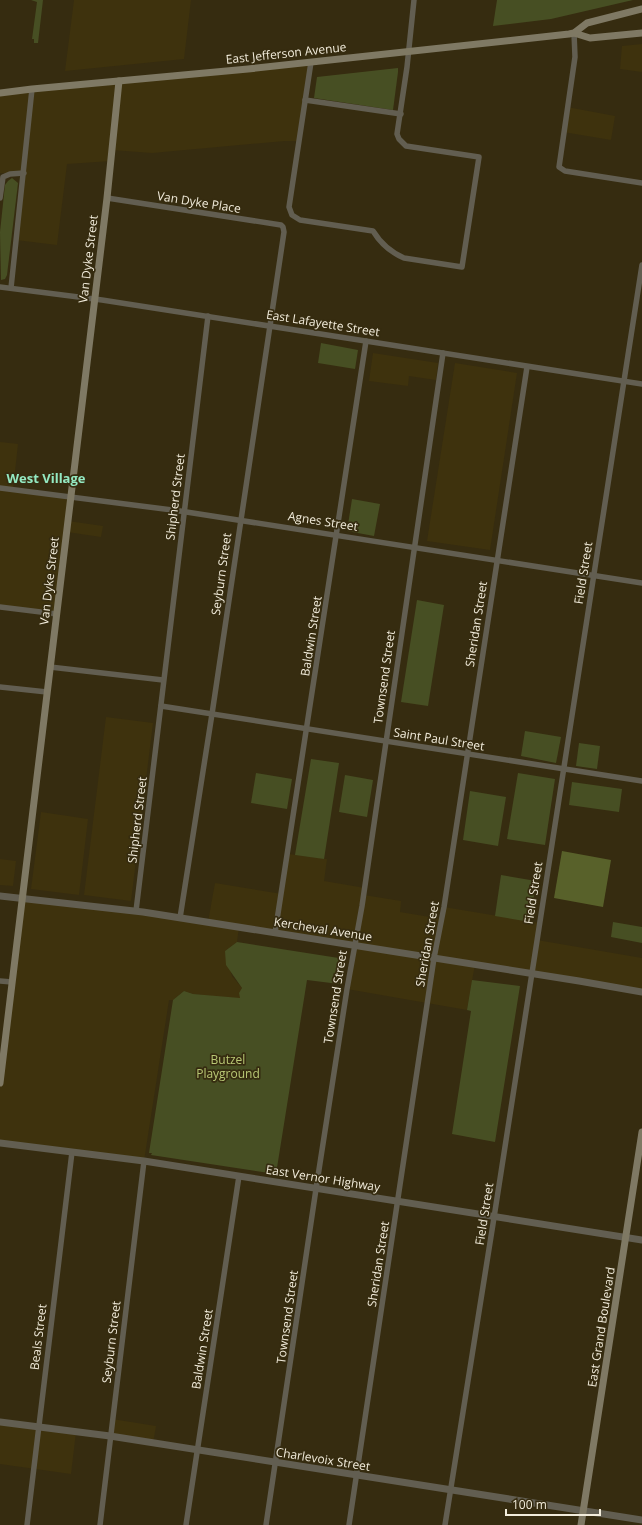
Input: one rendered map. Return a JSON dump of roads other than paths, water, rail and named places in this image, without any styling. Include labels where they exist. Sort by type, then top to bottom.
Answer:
[{"type":"main road","name":"East Jefferson Avenue","points":[[574,32],[587,23],[642,9]]},
{"type":"main road","name":"East Jefferson Avenue","points":[[0,93],[311,62],[574,32],[590,38],[642,33]]},
{"type":"main road","name":"Van Dyke Street","points":[[0,1083],[21,899],[107,198],[119,81]]},
{"type":"main road","name":"East Grand Boulevard","points":[[581,1525],[642,1132]]},
{"type":"street","points":[[311,62],[289,206],[292,214],[300,220],[373,231],[381,243],[398,256],[404,258],[462,267],[479,157],[410,147],[401,142],[397,134],[409,51],[414,0]]},
{"type":"street","points":[[574,32],[576,49],[558,162],[560,169],[642,183]]},
{"type":"street","points":[[11,288],[32,89]]},
{"type":"street","points":[[305,100],[401,114]]},
{"type":"street","points":[[0,198],[3,177],[10,174],[24,173]]},
{"type":"street","name":"Van Dyke Place","points":[[107,198],[280,225],[283,227],[284,232]]},
{"type":"street","name":"Seyburn Street","points":[[180,918],[284,232]]},
{"type":"street","name":"Field Street","points":[[445,1525],[642,265]]},
{"type":"street","name":"East Lafayette Street","points":[[0,287],[95,299],[208,316],[642,384]]},
{"type":"street","name":"Shipherd Street","points":[[136,911],[146,843],[208,316]]},
{"type":"street","name":"Baldwin Street","points":[[275,933],[366,341]]},
{"type":"street","name":"Townsend Street","points":[[266,1525],[316,1189],[362,906],[443,354]]},
{"type":"street","name":"Sheridan Street","points":[[349,1525],[399,1202],[434,958],[444,907],[527,367]]},
{"type":"street","name":"Agnes Street","points":[[0,488],[337,534],[642,583]]},
{"type":"street","points":[[0,607],[57,614]]},
{"type":"street","points":[[50,667],[164,680]]},
{"type":"street","points":[[0,687],[47,692]]},
{"type":"street","name":"Saint Paul Street","points":[[161,706],[642,781]]},
{"type":"street","name":"Kercheval Avenue","points":[[0,896],[136,911],[532,973],[642,992]]},
{"type":"street","points":[[0,981],[12,982]]},
{"type":"street","name":"East Vernor Highway","points":[[0,1143],[144,1161],[642,1240]]},
{"type":"street","name":"Beals Street","points":[[27,1525],[72,1152]]},
{"type":"street","name":"Seyburn Street","points":[[100,1525],[144,1161]]},
{"type":"street","name":"Baldwin Street","points":[[186,1525],[239,1176]]},
{"type":"street","name":"Charlevoix Street","points":[[0,1422],[110,1436],[642,1520]]},
{"type":"district","name":"West Village","points":[[46,478]]},
{"type":"park label","name":"Butzel Playground","points":[[228,1066]]}]
